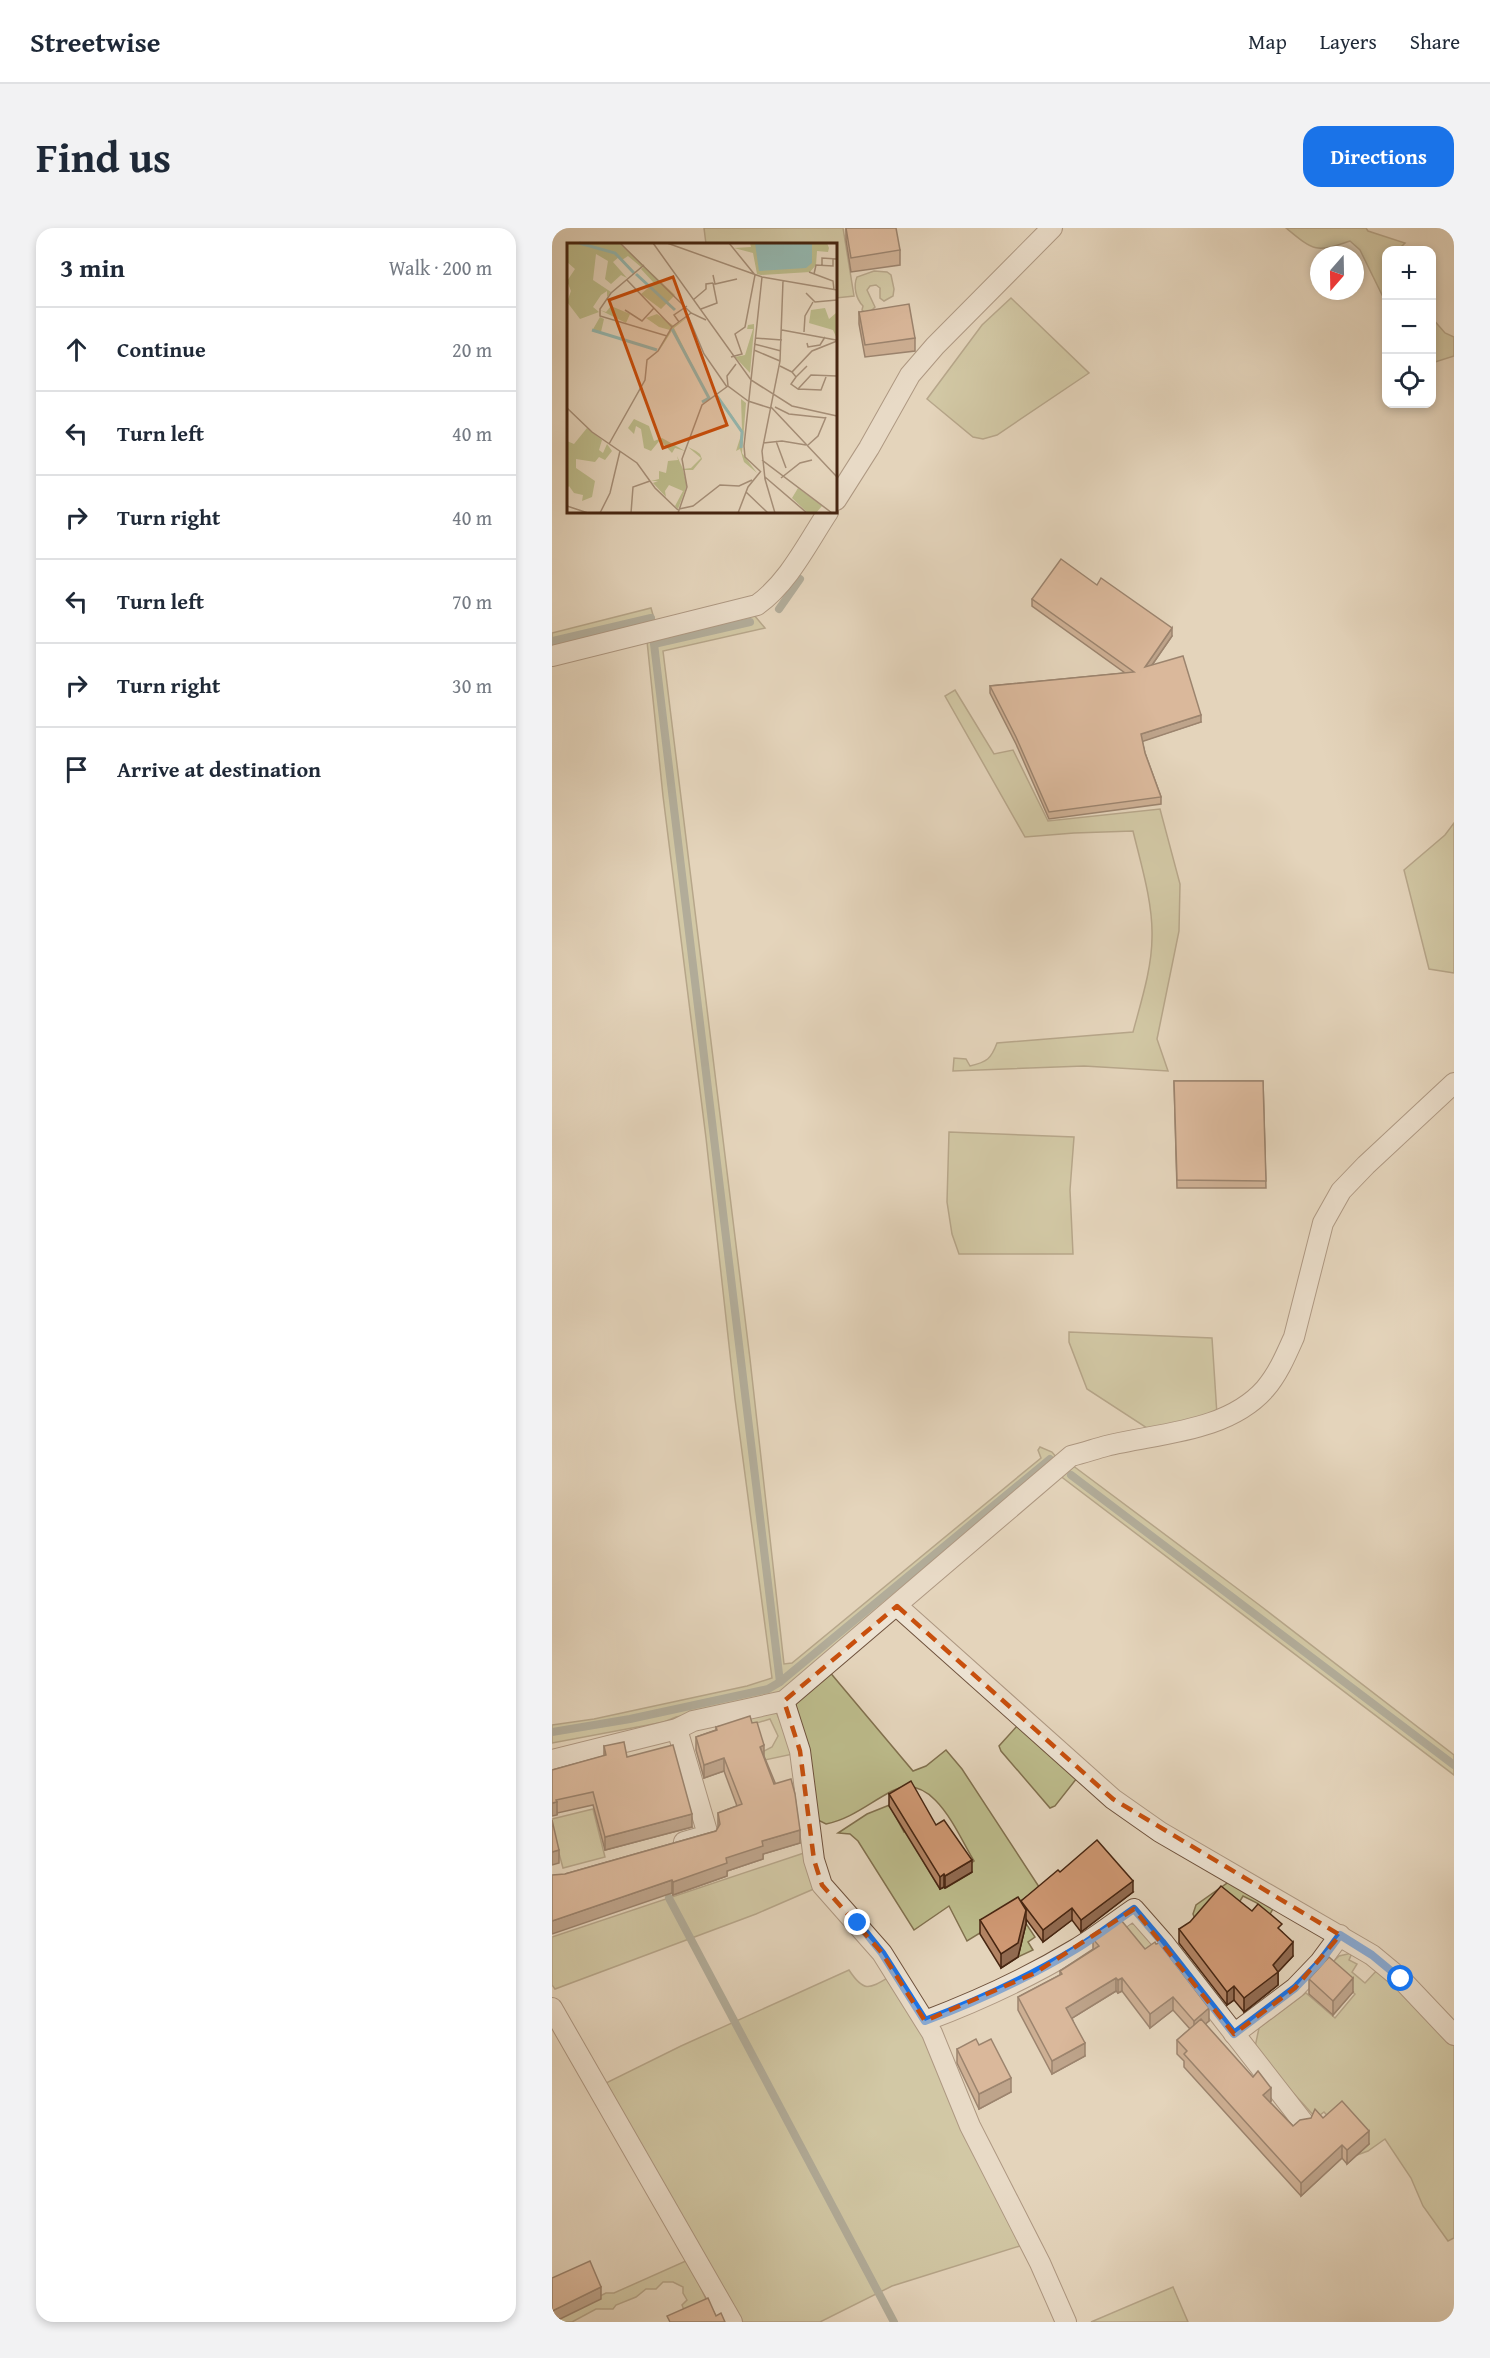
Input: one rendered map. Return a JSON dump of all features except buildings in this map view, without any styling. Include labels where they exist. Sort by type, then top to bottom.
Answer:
[{"type":"street","points":[[837,498],[869,448],[910,375],[935,346],[1052,228]]},
{"type":"street","points":[[552,656],[757,606],[770,596],[785,578],[827,513]]},
{"type":"street","points":[[552,1760],[677,1729],[693,1721],[784,1701],[1071,1456],[1107,1446],[1182,1432],[1210,1423],[1250,1402],[1264,1390],[1278,1370],[1294,1337],[1323,1223],[1341,1191],[1366,1164],[1454,1083]]},
{"type":"street","points":[[897,1606],[1113,1799],[1160,1832],[1372,1955],[1401,1979],[1454,2035]]},
{"type":"street","points":[[784,1701],[800,1751],[814,1860],[822,1885],[882,1953],[925,2021],[970,2126],[1040,2264],[1066,2322]]},
{"type":"street","points":[[663,1847],[708,1835],[677,1729]]},
{"type":"street","points":[[925,2021],[978,2001],[1035,1973],[1079,1947],[1134,1909],[1303,2122]]},
{"type":"street","points":[[1234,2034],[1295,1988],[1320,1962],[1340,1935]]},
{"type":"street","points":[[552,2008],[732,2322]]},
{"type":"highlighted area","points":[[897,1606],[1113,1799],[1340,1935],[1295,1988],[1234,2034],[1134,1909],[1035,1973],[925,2021],[882,1953],[822,1885],[814,1860],[800,1751],[784,1701]]},
{"type":"shaded area","points":[[704,228],[843,228],[854,296],[837,298],[837,243],[706,243]]},
{"type":"shaded area","points":[[1286,228],[1366,228],[1368,231],[1405,243],[1402,246],[1382,246],[1382,295],[1364,258],[1364,246],[1356,246],[1350,241],[1332,246],[1311,246]]},
{"type":"shaded area","points":[[874,271],[887,272],[891,275],[893,296],[884,301],[880,298],[880,288],[876,285],[870,286],[867,290],[875,307],[867,315],[862,310],[863,306],[857,296],[856,281],[857,277]]},
{"type":"shaded area","points":[[1011,298],[1089,373],[997,435],[983,439],[973,437],[927,399],[982,325]]},
{"type":"shaded area","points":[[1436,323],[1445,333],[1454,337],[1454,356],[1436,362]]},
{"type":"shaded area","points":[[651,608],[655,622],[552,649],[552,633]]},
{"type":"shaded area","points":[[754,615],[765,628],[663,651],[750,1359],[784,1664],[792,1663],[1041,1458],[1038,1450],[1040,1447],[1052,1452],[1057,1458],[831,1654],[778,1693],[757,1700],[676,1717],[664,1722],[552,1743],[552,1725],[594,1719],[747,1686],[772,1678],[735,1399],[706,1138],[663,796],[647,641]]},
{"type":"shaded area","points":[[955,690],[994,754],[1013,750],[1048,821],[1160,809],[1180,884],[1179,931],[1157,1039],[1168,1071],[1084,1066],[953,1071],[954,1058],[966,1059],[970,1066],[981,1063],[993,1053],[997,1043],[1133,1032],[1143,997],[1152,949],[1149,897],[1133,831],[1025,837],[945,696]]},
{"type":"shaded area","points":[[1454,823],[1454,973],[1429,969],[1404,870],[1445,835]]},
{"type":"shaded area","points":[[949,1132],[1074,1137],[1070,1190],[1073,1254],[959,1254],[952,1234],[947,1202]]},
{"type":"shaded area","points":[[1069,1332],[1212,1338],[1217,1415],[1153,1432],[1087,1389],[1069,1342]]},
{"type":"shaded area","points":[[1072,1465],[1454,1755],[1454,1775],[1059,1475]]},
{"type":"shaded area","points":[[828,1670],[913,1771],[926,1766],[946,1750],[962,1769],[1043,1893],[1021,1916],[1035,1937],[1028,1942],[1033,1950],[1018,1957],[1006,1917],[967,1941],[949,1906],[914,1930],[858,1841],[850,1834],[838,1833],[867,1814],[897,1802],[890,1806],[904,1832],[919,1824],[944,1832],[916,1849],[940,1889],[946,1888],[971,1873],[967,1866],[974,1861],[942,1808],[920,1789],[907,1787],[892,1791],[852,1815],[835,1822],[826,1824],[818,1820],[793,1705]]},
{"type":"shaded area","points":[[775,1709],[793,1754],[765,1760],[762,1752],[772,1747],[778,1736],[770,1719],[747,1726],[731,1723]]},
{"type":"shaded area","points":[[1018,1725],[1077,1778],[1055,1806],[1050,1808],[1001,1751],[999,1746]]},
{"type":"shaded area","points":[[593,1809],[605,1857],[563,1868],[552,1828],[552,1819]]},
{"type":"shaded area","points":[[804,1853],[816,1888],[756,1914],[555,1989],[552,1985],[552,1937]]},
{"type":"shaded area","points":[[1233,1879],[1275,1905],[1268,1918],[1257,1903],[1243,1896],[1237,1906],[1195,1919],[1193,1914],[1196,1905]]},
{"type":"shaded area","points":[[1124,1923],[1139,1925],[1158,1952],[1145,1962]]},
{"type":"shaded area","points":[[1352,1953],[1349,1960],[1357,1964],[1352,1972],[1365,1983],[1379,1968],[1454,2041],[1454,2238],[1448,2241],[1423,2206],[1411,2178],[1385,2139],[1368,2151],[1357,2155],[1369,2144],[1333,2122],[1324,2112],[1316,2118],[1274,2072],[1255,2047],[1259,2028],[1306,1993],[1335,2018],[1355,1994],[1326,1969],[1339,1956]]},
{"type":"shaded area","points":[[849,1970],[859,1982],[867,1986],[877,1984],[891,1976],[929,2036],[1023,2245],[892,2286],[820,2322],[741,2322],[606,2083],[681,2046]]},
{"type":"shaded area","points":[[688,2260],[711,2310],[686,2315],[682,2305],[687,2300],[683,2287],[673,2282],[663,2282],[656,2289],[646,2289],[636,2297],[616,2305],[613,2309],[596,2309],[572,2322],[554,2322],[606,2293],[614,2293]]},
{"type":"shaded area","points":[[1173,2287],[1188,2322],[1091,2322]]},
{"type":"waterway","points":[[779,609],[800,579]]},
{"type":"waterway","points":[[552,641],[651,618]]},
{"type":"waterway","points":[[750,622],[654,644],[780,1682],[1050,1459]]},
{"type":"waterway","points":[[1071,1475],[1454,1765]]},
{"type":"waterway","points":[[552,1732],[630,1719],[768,1689],[780,1682]]},
{"type":"waterway","points":[[669,1898],[894,2322]]},
{"type":"route","points":[[858,1923],[882,1953],[925,2021],[978,2001],[1035,1973],[1079,1947],[1134,1909],[1234,2034],[1295,1988],[1320,1962],[1340,1935],[1372,1955],[1401,1979]]}]
